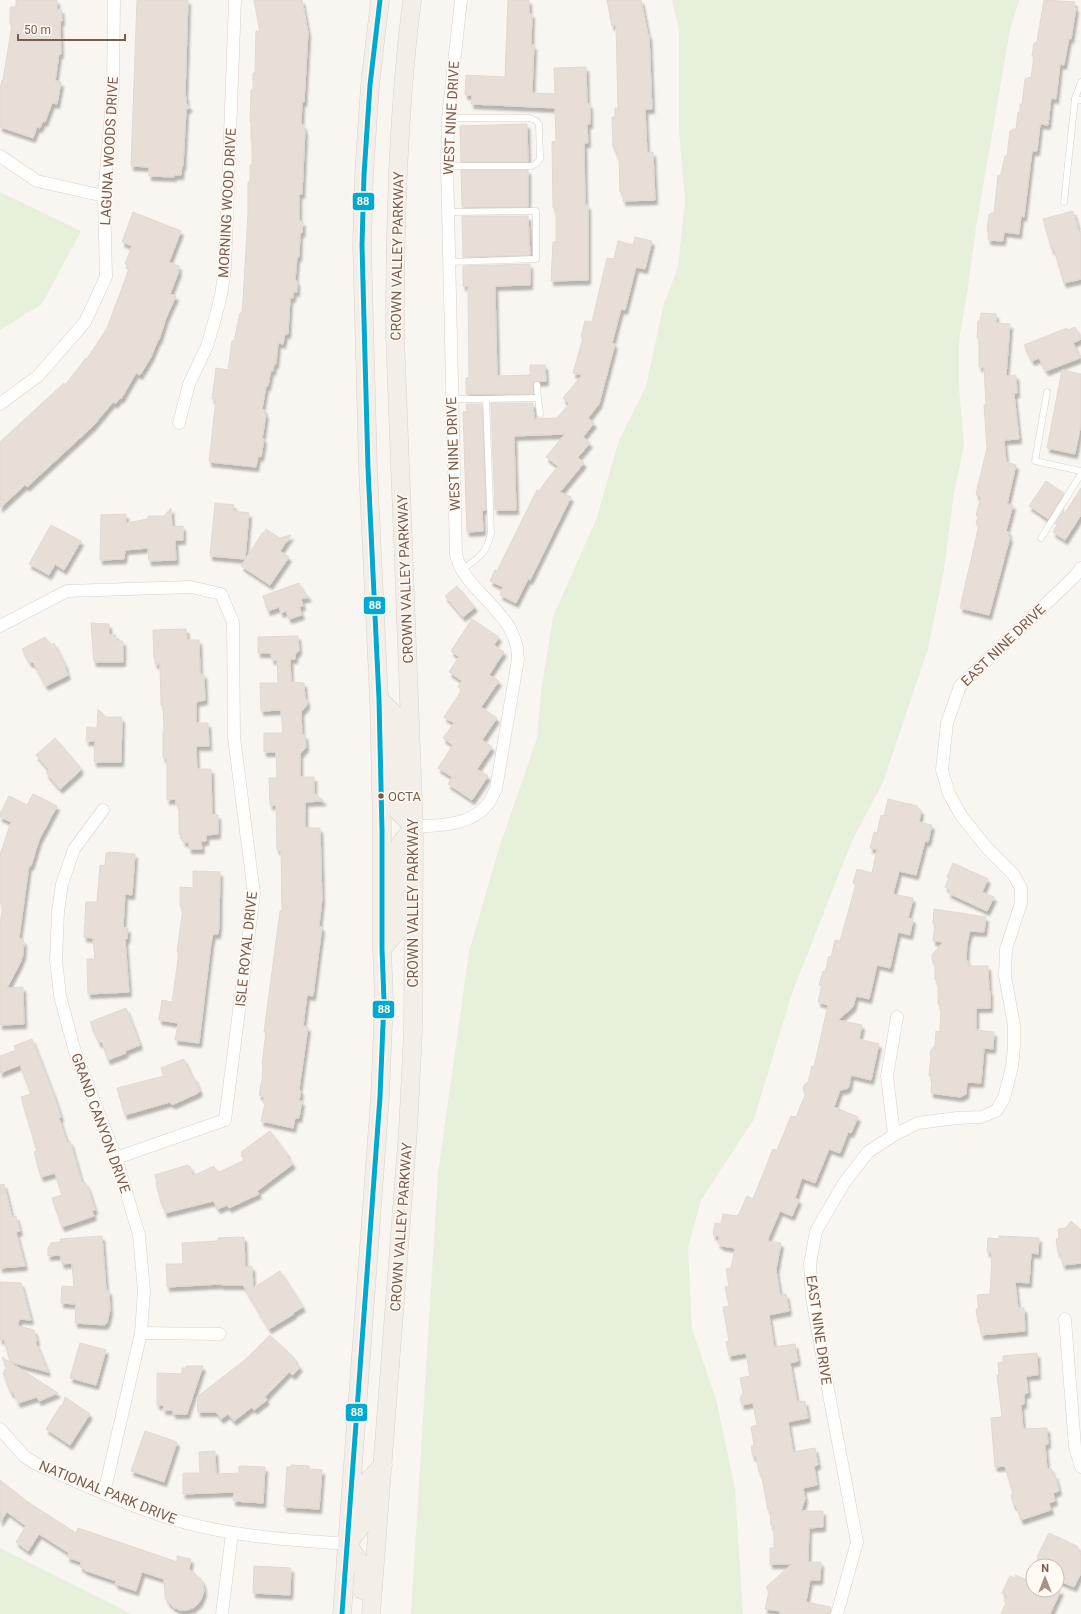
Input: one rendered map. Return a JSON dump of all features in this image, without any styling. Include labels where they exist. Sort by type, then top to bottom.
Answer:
[{"type":"main road","points":[[342,1614],[380,1097],[384,1000],[379,699],[368,468],[362,244],[364,167],[370,85],[380,0]]},
{"type":"main road","name":"CROWN VALLEY PARKWAY","points":[[371,1614],[411,1082],[414,827],[395,335],[395,263],[401,116],[412,0]]},
{"type":"main road","points":[[379,699],[393,713],[396,786],[399,812],[414,827],[400,844],[398,930],[382,950]]},
{"type":"main road","points":[[348,1544],[365,1520],[369,1480],[382,1465]]},
{"type":"main road","points":[[348,1544],[364,1570],[360,1614]]},
{"type":"street","name":"LAGUNA WOODS DRIVE","points":[[0,404],[38,376],[86,322],[106,277],[104,196],[113,88],[114,0]]},
{"type":"street","name":"MORNING WOOD DRIVE","points":[[179,423],[189,384],[207,346],[222,295],[226,269],[235,0]]},
{"type":"street","name":"WEST NINE DRIVE","points":[[414,827],[454,824],[474,817],[488,805],[496,789],[518,659],[518,648],[514,635],[507,622],[470,582],[462,570],[456,555],[451,399],[447,166],[448,118],[461,0]]},
{"type":"street","points":[[0,156],[37,180],[104,196]]},
{"type":"street","name":"EAST NINE DRIVE","points":[[838,1614],[856,1542],[812,1298],[810,1264],[816,1231],[844,1183],[868,1152],[894,1135],[918,1123],[957,1118],[981,1117],[996,1111],[1004,1098],[1012,1067],[1014,1047],[1014,1025],[1005,976],[1006,948],[1021,904],[1021,888],[1013,874],[987,848],[962,817],[950,794],[942,770],[947,723],[960,686],[1074,577],[1081,568]]},
{"type":"street","name":"ISLE ROYAL DRIVE","points":[[0,626],[67,591],[191,587],[222,594],[233,622],[234,737],[254,894],[225,1120],[116,1158]]},
{"type":"street","name":"GRAND CANYON DRIVE","points":[[103,810],[74,849],[62,884],[58,912],[56,960],[60,996],[75,1052],[116,1158],[139,1235],[144,1291],[141,1333],[104,1493]]},
{"type":"street","points":[[894,1135],[886,1076],[897,1017]]},
{"type":"street","points":[[1065,1319],[1075,1447],[1081,1467]]},
{"type":"street","points":[[141,1333],[220,1334]]},
{"type":"street","name":"NATIONAL PARK DRIVE","points":[[0,1429],[29,1460],[132,1505],[182,1522],[232,1533],[348,1544]]},
{"type":"street","points":[[222,1614],[232,1533]]},
{"type":"lane","points":[[1064,202],[1081,82]]},
{"type":"lane","points":[[447,166],[532,166],[540,159],[539,124],[535,120],[529,118],[448,118]]},
{"type":"lane","points":[[448,212],[536,211],[536,260],[449,262]]},
{"type":"lane","points":[[537,385],[540,414]]},
{"type":"lane","points":[[1047,392],[1035,461],[1081,471]]},
{"type":"lane","points":[[451,399],[538,398]]},
{"type":"lane","points":[[462,570],[483,554],[489,544],[491,533],[486,399]]},
{"type":"lane","points":[[1041,538],[1081,474]]},
{"type":"green space","points":[[672,0],[1019,0],[1010,30],[976,227],[959,340],[959,387],[964,445],[954,493],[944,570],[928,649],[883,782],[852,841],[792,993],[754,1119],[701,1200],[688,1248],[692,1329],[716,1399],[735,1488],[743,1614],[411,1614],[438,1173],[469,952],[498,851],[537,738],[541,692],[553,617],[597,517],[618,443],[646,387],[663,307],[678,267],[685,201],[679,131],[679,30]]},
{"type":"green space","points":[[0,192],[81,231],[42,304],[0,330]]},
{"type":"green space","points":[[0,1548],[132,1614],[0,1614]]},
{"type":"building","points":[[16,0],[57,0],[57,10],[61,9],[61,54],[59,54],[55,81],[61,82],[57,104],[52,103],[45,122],[43,121],[40,128],[37,127],[33,138],[0,127],[0,90],[12,24],[10,24],[10,7],[16,7]]},
{"type":"building","points":[[137,0],[188,0],[185,95],[186,103],[190,107],[186,110],[183,166],[181,175],[174,175],[174,177],[149,176],[149,167],[131,166]]},
{"type":"building","points":[[254,0],[302,0],[308,33],[304,102],[302,102],[301,125],[304,125],[305,130],[302,194],[299,194],[299,221],[303,222],[302,233],[300,233],[299,257],[297,257],[295,281],[297,281],[297,292],[293,292],[293,298],[290,298],[288,334],[285,334],[283,344],[278,343],[276,364],[274,364],[273,371],[271,370],[268,386],[266,386],[262,409],[265,410],[264,414],[266,414],[262,439],[264,439],[261,457],[258,456],[256,467],[209,462],[216,399],[212,399],[216,368],[228,370],[232,341],[234,341],[240,313],[242,313],[248,213],[248,182],[250,182],[250,165],[252,165],[250,121],[251,90],[253,90],[253,73],[255,73],[256,31],[260,32]]},
{"type":"building","points":[[508,0],[529,0],[529,13],[532,14],[531,45],[534,45],[532,93],[555,94],[554,68],[586,67],[587,104],[590,104],[590,124],[587,124],[588,143],[584,143],[585,205],[588,205],[588,280],[551,281],[553,242],[556,242],[556,208],[553,208],[552,142],[556,141],[555,108],[471,104],[472,95],[465,95],[466,75],[505,77]]},
{"type":"building","points":[[607,0],[641,0],[649,35],[652,109],[645,109],[647,153],[653,152],[655,200],[623,201],[623,192],[620,192],[619,155],[616,155],[616,147],[613,147],[612,117],[615,117],[615,108],[618,108],[616,25],[612,26]]},
{"type":"building","points":[[1044,0],[1075,2],[1074,7],[1076,8],[1071,39],[1069,38],[1064,65],[1060,64],[1056,99],[1051,98],[1048,125],[1040,124],[1037,151],[1032,151],[1024,217],[1021,216],[1019,234],[1004,232],[1003,241],[988,240],[989,231],[987,231],[989,214],[991,215],[991,213],[994,213],[998,175],[1000,176],[1001,174],[1005,156],[1007,156],[1010,131],[1012,131],[1012,129],[1016,129],[1018,112],[1020,112],[1020,104],[1022,104],[1025,79],[1031,77],[1034,43],[1037,41]]},
{"type":"building","points":[[527,124],[528,162],[461,162],[460,126]]},
{"type":"building","points":[[461,170],[528,170],[528,207],[462,207]]},
{"type":"building","points":[[1073,211],[1079,232],[1081,231],[1081,279],[1064,283],[1043,219]]},
{"type":"building","points":[[133,212],[181,231],[169,262],[179,266],[179,271],[170,294],[176,296],[166,318],[159,340],[140,375],[136,373],[121,399],[120,398],[115,404],[113,402],[93,426],[27,487],[25,485],[0,508],[0,442],[64,383],[65,385],[86,358],[87,359],[107,328],[129,269],[126,268],[127,264],[125,264],[132,246],[122,242]]},
{"type":"building","points":[[462,216],[528,216],[530,255],[463,257]]},
{"type":"building","points":[[635,237],[652,241],[645,269],[636,267],[625,310],[621,309],[612,343],[615,344],[599,404],[588,418],[594,423],[583,437],[590,443],[578,457],[584,463],[560,492],[571,497],[530,580],[528,579],[516,603],[500,595],[503,587],[490,581],[495,570],[497,571],[537,490],[540,491],[558,466],[546,457],[565,434],[514,436],[516,510],[495,510],[491,403],[533,403],[534,419],[557,418],[569,404],[563,398],[582,375],[573,373],[583,338],[581,337],[585,321],[592,322],[607,258],[614,259],[618,241],[633,245]]},
{"type":"building","points":[[530,264],[530,285],[495,286],[497,376],[530,375],[530,365],[545,365],[546,381],[533,382],[533,394],[466,394],[466,378],[469,377],[468,286],[463,286],[463,266]]},
{"type":"building","points":[[981,313],[996,314],[996,323],[1010,324],[1006,376],[1016,375],[1017,393],[1014,394],[1019,439],[1004,440],[1006,462],[1016,465],[1007,504],[1013,505],[1006,531],[1009,532],[1008,536],[1010,537],[989,615],[960,608],[979,525],[976,524],[978,516],[976,515],[981,497],[977,496],[976,494],[987,448],[984,405],[986,405],[984,367],[979,367],[979,338],[977,338],[978,321],[980,321]]},
{"type":"building","points":[[1075,327],[1081,339],[1073,343],[1080,358],[1046,371],[1039,358],[1032,361],[1024,345],[1067,328],[1068,330]]},
{"type":"building","points":[[1062,370],[1081,374],[1081,423],[1075,454],[1047,448]]},
{"type":"building","points":[[466,404],[482,404],[486,510],[482,510],[483,531],[467,532],[463,412],[467,412]]},
{"type":"building","points":[[1046,481],[1064,493],[1048,519],[1029,506]]},
{"type":"building","points":[[1081,488],[1081,515],[1065,540],[1053,532],[1057,525],[1055,524],[1064,509],[1063,516]]},
{"type":"building","points":[[215,503],[234,505],[233,511],[249,513],[245,559],[210,556]]},
{"type":"building","points":[[171,508],[172,527],[183,526],[183,540],[175,540],[176,560],[149,561],[148,548],[125,550],[124,559],[100,560],[101,515],[126,514],[126,523],[148,519],[148,516],[164,516]]},
{"type":"building","points":[[51,525],[81,541],[64,570],[55,564],[49,575],[29,564]]},
{"type":"building","points":[[266,529],[280,538],[291,535],[280,551],[289,557],[270,585],[241,566]]},
{"type":"building","points":[[299,583],[302,590],[309,597],[301,599],[303,606],[299,607],[302,615],[289,619],[286,611],[281,613],[279,607],[268,611],[263,596]]},
{"type":"building","points":[[457,586],[475,607],[463,617],[445,596]]},
{"type":"building","points":[[472,619],[499,637],[494,645],[504,652],[489,675],[499,681],[481,707],[497,718],[482,740],[492,747],[477,769],[488,776],[472,800],[448,784],[452,777],[438,768],[453,745],[443,738],[454,723],[444,717],[462,690],[458,687],[462,681],[449,672],[459,657],[451,651]]},
{"type":"building","points":[[91,623],[109,624],[109,635],[116,635],[116,641],[123,641],[123,662],[94,662]]},
{"type":"building","points":[[186,629],[187,640],[199,640],[200,674],[204,674],[205,700],[196,702],[196,723],[208,723],[209,746],[196,746],[197,769],[211,769],[212,815],[218,815],[218,834],[206,835],[206,841],[201,841],[202,849],[189,849],[189,842],[183,842],[183,838],[179,834],[179,804],[176,804],[176,799],[167,800],[167,758],[163,758],[164,731],[163,705],[161,705],[160,664],[155,664],[154,658],[153,630]]},
{"type":"building","points":[[298,636],[299,650],[295,655],[295,659],[290,659],[291,682],[304,683],[305,698],[307,700],[307,705],[301,712],[302,735],[305,735],[306,747],[300,754],[300,777],[314,777],[314,793],[324,801],[305,802],[305,828],[320,828],[322,899],[319,926],[322,927],[313,996],[307,995],[303,1026],[308,1027],[299,1090],[301,1091],[299,1101],[302,1101],[299,1118],[295,1118],[293,1128],[261,1121],[265,1104],[263,1103],[264,1097],[259,1095],[263,1075],[262,1064],[266,1032],[264,1032],[280,911],[282,911],[281,850],[277,850],[276,805],[270,805],[269,778],[277,778],[276,752],[264,752],[264,733],[283,733],[281,710],[261,711],[260,683],[278,683],[277,660],[272,660],[271,653],[258,653],[258,637]]},
{"type":"building","points":[[45,637],[51,645],[54,643],[66,667],[65,668],[68,675],[46,686],[33,662],[30,663],[22,649]]},
{"type":"building","points":[[98,709],[106,717],[121,717],[121,762],[94,762],[95,741],[86,741],[87,727],[97,728]]},
{"type":"building","points":[[55,738],[80,767],[80,771],[60,789],[46,773],[49,770],[36,755]]},
{"type":"building","points":[[33,794],[57,806],[39,840],[31,866],[29,865],[19,938],[24,942],[23,955],[7,988],[23,987],[24,1024],[0,1025],[0,925],[3,904],[0,904],[0,855],[11,822],[0,817],[0,814],[9,796],[27,805]]},
{"type":"building","points":[[888,799],[917,806],[921,811],[919,822],[932,825],[928,842],[925,841],[916,875],[899,871],[893,894],[913,898],[908,918],[913,919],[910,935],[898,932],[890,968],[877,965],[869,999],[856,996],[853,1007],[838,1020],[862,1025],[859,1039],[879,1044],[871,1080],[851,1075],[849,1087],[840,1090],[834,1107],[858,1117],[851,1133],[848,1132],[840,1153],[829,1149],[815,1183],[802,1178],[795,1198],[799,1200],[792,1216],[780,1211],[767,1241],[781,1243],[776,1270],[780,1295],[786,1294],[789,1311],[769,1315],[774,1347],[795,1344],[798,1361],[790,1363],[797,1402],[805,1401],[808,1418],[788,1422],[793,1452],[815,1448],[818,1465],[814,1466],[817,1485],[803,1488],[805,1499],[801,1511],[823,1511],[823,1527],[809,1528],[808,1562],[821,1562],[820,1580],[810,1580],[806,1602],[831,1607],[830,1614],[780,1614],[780,1611],[765,1609],[769,1592],[766,1587],[792,1564],[770,1564],[770,1548],[774,1548],[774,1526],[771,1526],[770,1509],[768,1510],[761,1472],[759,1472],[756,1456],[753,1457],[751,1446],[754,1445],[751,1427],[757,1425],[753,1403],[742,1405],[740,1398],[743,1393],[740,1378],[750,1376],[746,1353],[729,1356],[726,1342],[729,1341],[723,1307],[729,1306],[725,1287],[729,1286],[726,1269],[731,1268],[735,1248],[721,1246],[721,1244],[718,1244],[719,1236],[713,1235],[715,1223],[721,1224],[723,1214],[738,1216],[747,1196],[753,1199],[773,1149],[777,1150],[791,1116],[796,1117],[805,1095],[803,1088],[808,1082],[812,1066],[814,1067],[828,1005],[818,1002],[822,985],[819,985],[823,971],[825,972],[829,956],[831,957],[835,940],[840,941],[856,884],[853,883],[857,869],[872,873],[877,849],[870,848],[874,832],[877,833],[881,815],[884,816]]},
{"type":"building","points":[[106,853],[135,854],[132,895],[125,894],[123,928],[128,928],[127,939],[125,939],[129,992],[88,994],[87,959],[95,959],[93,938],[84,937],[86,902],[97,902],[100,865],[105,866]]},
{"type":"building","points":[[953,863],[988,879],[982,892],[994,897],[987,911],[948,893],[950,890],[945,887],[949,878],[947,877]]},
{"type":"building","points":[[193,871],[220,872],[219,926],[218,934],[213,934],[211,943],[199,1043],[175,1040],[178,1023],[159,1020],[162,1000],[172,1002],[183,908],[180,906],[180,887],[193,888]]},
{"type":"building","points":[[934,909],[986,917],[984,932],[970,931],[967,943],[966,961],[968,961],[968,966],[988,966],[990,1008],[976,1008],[976,1030],[994,1032],[993,1049],[984,1048],[981,1083],[967,1082],[966,1094],[960,1097],[931,1093],[932,1076],[929,1076],[930,1054],[935,1045],[936,1031],[940,1032],[941,1004],[938,1004],[938,980],[935,980],[935,963],[932,960],[932,955],[943,942],[933,941],[935,924],[933,924]]},
{"type":"building","points":[[126,1008],[140,1045],[125,1051],[126,1053],[108,1060],[102,1042],[99,1043],[90,1022]]},
{"type":"building","points":[[32,1039],[54,1096],[67,1142],[70,1141],[82,1183],[85,1182],[88,1188],[95,1210],[92,1211],[94,1216],[62,1227],[52,1198],[62,1195],[55,1173],[41,1177],[34,1152],[37,1151],[21,1097],[31,1094],[20,1065],[0,1073],[0,1056],[16,1050],[14,1046]]},
{"type":"building","points":[[184,1059],[192,1078],[194,1077],[200,1091],[198,1093],[174,1104],[171,1104],[170,1102],[125,1115],[117,1088],[164,1076],[161,1068]]},
{"type":"building","points":[[270,1131],[293,1164],[257,1191],[259,1194],[229,1208],[227,1205],[218,1209],[213,1201],[165,1213],[162,1202],[161,1203],[155,1175],[188,1165],[188,1167],[190,1166],[193,1176],[214,1166],[217,1173],[245,1160],[241,1155],[243,1154],[241,1152]]},
{"type":"building","points":[[4,1184],[12,1217],[16,1216],[20,1231],[16,1232],[25,1266],[0,1268],[0,1185]]},
{"type":"building","points":[[1071,1221],[1081,1230],[1081,1263],[1063,1265],[1060,1252],[1058,1253],[1056,1239],[1059,1239],[1058,1229],[1066,1228]]},
{"type":"building","points":[[102,1236],[106,1289],[109,1291],[110,1310],[107,1323],[105,1323],[105,1325],[75,1323],[76,1304],[61,1303],[62,1286],[74,1287],[72,1263],[62,1264],[60,1255],[48,1256],[48,1248],[51,1243],[61,1242],[60,1239]]},
{"type":"building","points":[[999,1236],[1039,1238],[1038,1254],[1031,1253],[1029,1283],[1015,1282],[1018,1308],[1024,1308],[1025,1331],[981,1335],[980,1322],[978,1323],[976,1309],[979,1309],[977,1295],[990,1294],[992,1253],[987,1252],[988,1238],[999,1239]]},
{"type":"building","points":[[244,1237],[245,1267],[252,1266],[253,1288],[280,1271],[303,1307],[269,1329],[243,1285],[221,1284],[167,1287],[166,1264],[183,1264],[182,1243],[218,1241],[218,1238]]},
{"type":"building","points":[[0,1282],[21,1283],[31,1320],[19,1319],[18,1326],[34,1330],[37,1341],[35,1341],[48,1372],[10,1362],[4,1339],[0,1340]]},
{"type":"building","points":[[270,1335],[295,1359],[294,1360],[300,1367],[293,1375],[289,1372],[265,1397],[267,1400],[254,1410],[252,1407],[234,1421],[228,1414],[221,1419],[216,1412],[198,1412],[197,1397],[246,1359]]},
{"type":"building","points":[[80,1343],[106,1350],[96,1385],[70,1378]]},
{"type":"building","points":[[1037,1353],[1038,1375],[1026,1376],[1028,1393],[1024,1394],[1024,1404],[1021,1405],[1023,1429],[1047,1428],[1048,1444],[1045,1444],[1047,1469],[1051,1468],[1053,1475],[1055,1475],[1059,1491],[1053,1493],[1055,1501],[1049,1503],[1051,1510],[1021,1520],[1016,1505],[1014,1506],[1011,1495],[1013,1494],[1005,1466],[995,1467],[991,1418],[1002,1417],[997,1375],[999,1375],[998,1363],[1003,1362],[1003,1356]]},
{"type":"building","points":[[2,1357],[58,1393],[39,1401],[37,1397],[18,1403],[13,1392],[11,1393],[3,1373],[5,1372],[4,1370],[7,1369]]},
{"type":"building","points":[[186,1366],[203,1366],[187,1414],[173,1414],[173,1410],[163,1410],[164,1405],[157,1405],[157,1373],[182,1374],[182,1368],[186,1368]]},
{"type":"building","points":[[65,1397],[90,1414],[70,1445],[46,1429],[61,1405],[62,1407]]},
{"type":"building","points":[[145,1431],[177,1442],[164,1482],[131,1471]]},
{"type":"building","points":[[215,1451],[216,1474],[239,1473],[239,1466],[265,1467],[263,1503],[233,1501],[234,1492],[183,1494],[183,1473],[200,1473],[199,1452]]},
{"type":"building","points":[[291,1465],[309,1466],[309,1469],[322,1470],[319,1509],[284,1507],[287,1467],[291,1467]]},
{"type":"building","points":[[0,1480],[28,1502],[76,1533],[78,1528],[177,1562],[177,1556],[191,1559],[189,1569],[201,1579],[203,1584],[204,1591],[199,1603],[193,1608],[187,1610],[180,1610],[173,1607],[165,1596],[164,1579],[142,1572],[136,1591],[115,1584],[116,1581],[84,1570],[85,1569],[80,1567],[81,1562],[67,1557],[69,1553],[39,1534],[28,1551],[16,1542],[26,1526],[7,1512],[0,1522]]},
{"type":"building","points":[[1049,1533],[1077,1546],[1081,1555],[1081,1573],[1074,1587],[1065,1583],[1065,1558],[1037,1557]]},
{"type":"building","points":[[254,1566],[291,1568],[290,1595],[253,1593]]},
{"type":"building","points":[[1016,1575],[1025,1579],[1025,1598],[1057,1598],[1050,1614],[1001,1614],[1006,1602],[1004,1601],[1007,1596],[1002,1593],[1010,1576],[1015,1578]]},
{"type":"transit line","name":"88","points":[[342,1614],[380,1097],[384,1000],[379,699],[368,468],[362,245],[364,175],[370,85],[380,0]]},
{"type":"place","name":"OCTA","points":[[381,796]]}]
